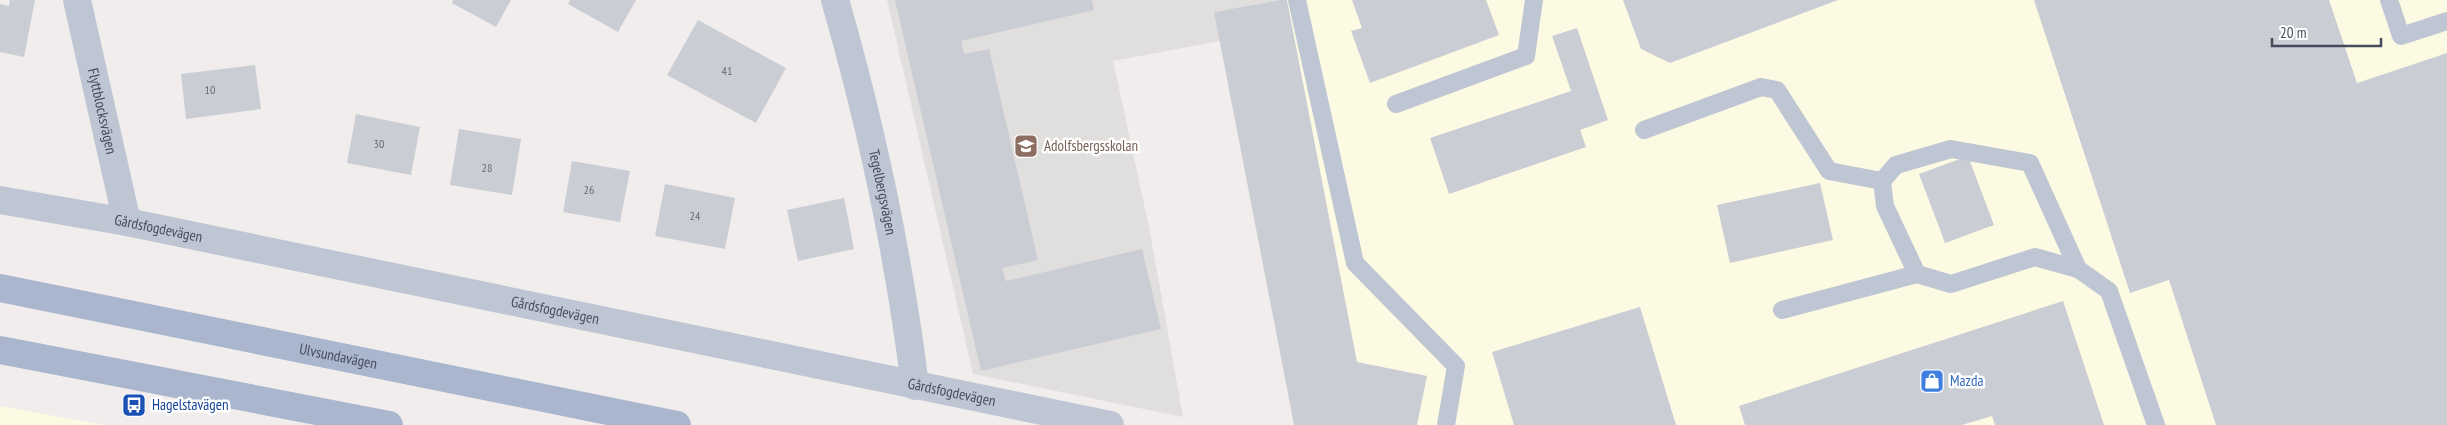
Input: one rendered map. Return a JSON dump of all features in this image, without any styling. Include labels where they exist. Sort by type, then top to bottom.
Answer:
[{"type":"main road","name":"Ulvsundavägen","points":[[0,288],[677,425]]},
{"type":"main road","points":[[0,350],[389,425]]},
{"type":"street","name":"Flyttblocksvägen","points":[[76,0],[127,222]]},
{"type":"street","name":"Tegelbergsvägen","points":[[835,0],[853,64],[904,303],[915,386]]},
{"type":"street","name":"Gårdsfogdevägen","points":[[0,200],[127,222],[1110,425]]},
{"type":"lane","points":[[1297,0],[1355,263],[1456,366],[1446,425]]},
{"type":"lane","points":[[1396,104],[1526,56],[1534,0]]},
{"type":"lane","points":[[2389,0],[2401,36],[2447,21]]},
{"type":"lane","points":[[1644,130],[1761,87],[1777,90],[1829,171],[1882,181]]},
{"type":"lane","points":[[1916,274],[1885,206],[1882,181],[1896,165],[1951,149],[2030,163],[2078,269]]},
{"type":"lane","points":[[1782,310],[1916,274],[1951,284],[2035,257],[2078,269],[2109,291],[2156,425]]},
{"type":"shaded area","name":"Adolfsbergsskolan","points":[[887,0],[1280,0],[1215,12],[1220,41],[1113,61],[1150,232],[1183,417],[973,374]]},
{"type":"shaded area","points":[[1280,0],[2447,0],[2447,425],[1294,425],[1214,12]]},
{"type":"shaded area","points":[[0,406],[104,425],[0,425]]},
{"type":"building","points":[[10,0],[35,0],[24,57],[0,52],[0,4],[9,6]]},
{"type":"building","points":[[453,0],[511,0],[496,27],[452,3]]},
{"type":"building","points":[[570,0],[636,0],[618,32],[568,4]]},
{"type":"building","points":[[895,0],[1092,0],[1094,10],[961,41],[964,54],[989,49],[1038,260],[1002,268],[1006,281],[1142,249],[1161,329],[981,371]]},
{"type":"building","points":[[1287,0],[1357,362],[1427,376],[1417,425],[1294,425],[1214,12]]},
{"type":"building","points":[[1352,0],[1486,0],[1499,35],[1370,83],[1351,31],[1362,28]]},
{"type":"building","points":[[1623,0],[1838,0],[1670,63],[1641,49]]},
{"type":"building","points":[[2034,0],[2329,0],[2357,83],[2447,53],[2447,425],[2216,425],[2169,280],[2130,293]]},
{"type":"building","points":[[698,20],[786,68],[756,123],[667,75]]},
{"type":"building","points":[[1577,28],[1608,120],[1580,130],[1586,147],[1449,194],[1430,138],[1571,91],[1552,36]]},
{"type":"building","points":[[255,65],[261,109],[186,119],[181,74]]},
{"type":"building","points":[[356,114],[420,127],[411,175],[347,163]]},
{"type":"building","points":[[459,129],[521,139],[512,195],[450,185]]},
{"type":"building","points":[[1968,156],[1994,225],[1945,243],[1919,174]]},
{"type":"building","points":[[572,161],[630,171],[620,222],[563,212]]},
{"type":"building","points":[[1820,183],[1833,240],[1730,263],[1717,205]]},
{"type":"building","points":[[665,184],[735,198],[725,249],[655,236]]},
{"type":"building","points":[[844,198],[854,249],[798,261],[787,210]]},
{"type":"building","points":[[2063,301],[2104,425],[1995,425],[1992,416],[1962,425],[1745,425],[1739,406]]},
{"type":"building","points":[[1640,307],[1676,425],[1514,425],[1492,352]]},
{"type":"place","name":"Adolfsbergsskolan","points":[[1026,146]]},
{"type":"place","name":"Mazda","points":[[1932,381]]},
{"type":"place","name":"Hagelstavägen","points":[[134,405]]}]
